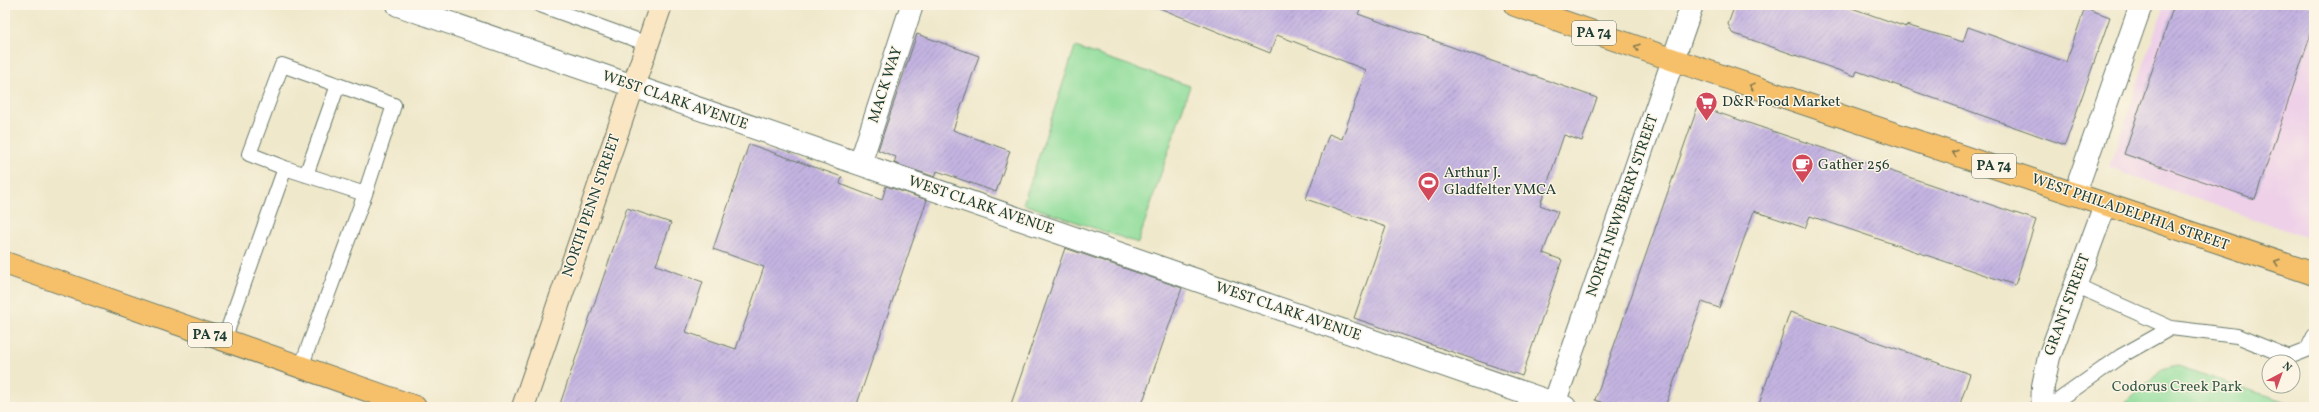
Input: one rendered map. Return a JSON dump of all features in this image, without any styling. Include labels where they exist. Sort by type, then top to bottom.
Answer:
[{"type":"main road","name":"NORTH PENN STREET","points":[[523,407],[662,5]]},
{"type":"main road","name":"WEST PHILADELPHIA STREET","points":[[1515,5],[1674,60],[2076,193],[2105,205],[2314,274]]},
{"type":"main road","name":"PA 74","points":[[5,263],[415,407]]},
{"type":"street","name":"WEST CLARK AVENUE","points":[[398,5],[1557,406]]},
{"type":"street","name":"MACK WAY","points":[[860,164],[912,5]]},
{"type":"street","name":"NORTH NEWBERRY STREET","points":[[1557,406],[1692,5]]},
{"type":"street","points":[[2076,193],[2141,5]]},
{"type":"street","name":"GRANT STREET","points":[[2042,407],[2043,386],[2049,357],[2105,205]]},
{"type":"lane","points":[[540,5],[648,44]]},
{"type":"lane","points":[[301,367],[366,194],[394,105],[282,65],[249,154],[285,168],[366,194]]},
{"type":"lane","points":[[306,175],[338,85]]},
{"type":"lane","points":[[224,340],[285,168]]},
{"type":"lane","points":[[2075,285],[2171,328],[2236,336],[2288,357],[2307,350],[2314,336]]},
{"type":"lane","points":[[2049,407],[2121,356],[2171,328]]},
{"type":"shaded area","points":[[2164,5],[2314,5],[2314,240],[2109,168]]},
{"type":"green space","points":[[1075,47],[1190,86],[1138,243],[1023,204]]},
{"type":"green space","name":"Codorus Creek Park","points":[[2178,366],[2301,407],[2120,407],[2162,370]]},
{"type":"building","name":"Arthur J. Gladfelter YMCA","points":[[1152,5],[1362,5],[1358,14],[1597,98],[1582,141],[1564,135],[1540,205],[1558,212],[1543,253],[1562,260],[1522,376],[1354,318],[1386,227],[1306,199],[1329,134],[1342,139],[1366,70],[1277,35],[1270,53]]},
{"type":"building","points":[[1735,5],[1843,5],[1906,27],[1906,25],[1963,42],[1968,27],[2066,62],[2085,8],[2110,17],[2065,145],[1857,71],[1855,76],[1732,33],[1728,24]]},
{"type":"building","points":[[2174,5],[2314,5],[2314,25],[2255,199],[2124,154]]},
{"type":"building","points":[[917,34],[979,56],[953,130],[1010,151],[996,192],[937,171],[935,177],[894,163],[896,157],[878,150]]},
{"type":"building","points":[[1698,106],[2036,220],[2015,285],[1810,216],[1805,228],[1754,211],[1719,308],[1702,302],[1665,407],[1614,407],[1595,400]]},
{"type":"building","points":[[749,144],[842,177],[840,184],[882,200],[886,186],[927,200],[856,407],[559,407],[627,208],[671,223],[656,265],[703,282],[686,332],[736,349],[764,267],[713,249]]},
{"type":"building","points":[[1065,248],[1182,288],[1141,407],[1010,407]]},
{"type":"building","points":[[1790,312],[1970,374],[1959,407],[1758,407]]},
{"type":"place","name":"D&R Food Market","points":[[1707,122]]},
{"type":"place","name":"Gather 256","points":[[1802,184]]},
{"type":"place","name":"Arthur J. Gladfelter YMCA","points":[[1428,202]]}]
